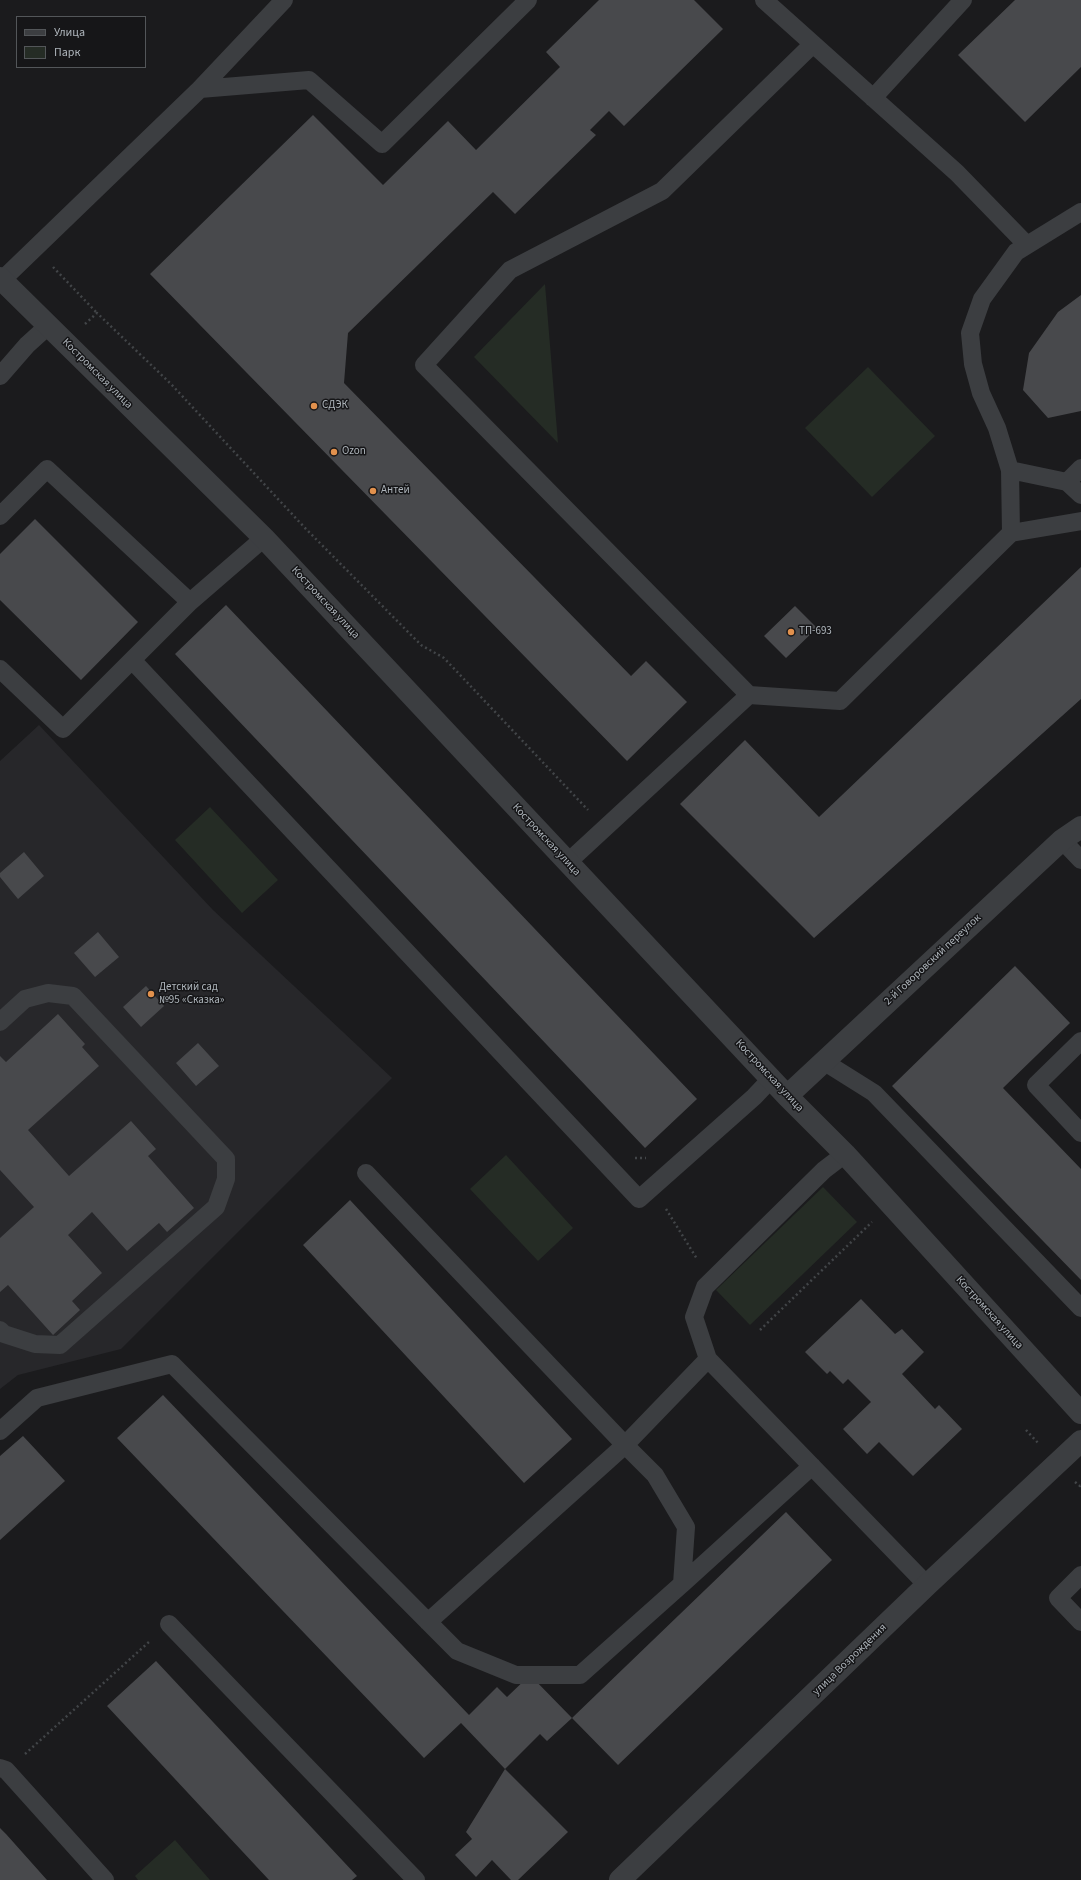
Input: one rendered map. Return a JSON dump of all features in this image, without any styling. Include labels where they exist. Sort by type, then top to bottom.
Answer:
[{"type":"street","name":"Костромская улица","points":[[1,279],[264,538],[567,863],[787,1096],[845,1154],[1081,1413]]},
{"type":"street","name":"2-й Говоровский переулок","points":[[787,1096],[1062,840],[1081,827]]},
{"type":"street","name":"улица Возрождения","points":[[620,1880],[927,1585],[1081,1441]]},
{"type":"lane","points":[[1,279],[200,89],[284,0]]},
{"type":"lane","points":[[200,89],[309,80],[382,144],[528,0]]},
{"type":"lane","points":[[764,0],[957,173],[1027,245]]},
{"type":"lane","points":[[873,98],[963,0]]},
{"type":"lane","points":[[813,44],[662,191],[510,270],[424,365],[748,695],[840,701],[1012,533],[1081,521]]},
{"type":"lane","points":[[1012,533],[1010,470],[997,428],[981,393],[973,364],[970,334],[982,299],[1016,252],[1081,212]]},
{"type":"lane","points":[[0,376],[27,345],[48,326]]},
{"type":"lane","points":[[1067,482],[1081,468]]},
{"type":"lane","points":[[0,516],[47,469],[190,602]]},
{"type":"lane","points":[[1010,470],[1067,482],[1081,495]]},
{"type":"lane","points":[[0,669],[63,729],[190,602],[264,538]]},
{"type":"lane","points":[[132,660],[639,1199],[754,1097],[771,1078]]},
{"type":"lane","points":[[567,863],[748,695]]},
{"type":"lane","points":[[1062,840],[1081,860]]},
{"type":"lane","points":[[0,1022],[26,999],[48,994],[73,996],[226,1159],[226,1179],[216,1207],[60,1345],[35,1344],[4,1334],[0,1330]]},
{"type":"lane","points":[[1081,1041],[1036,1085],[1081,1133]]},
{"type":"lane","points":[[823,1061],[874,1093],[1081,1308]]},
{"type":"lane","points":[[845,1154],[824,1170],[705,1287],[694,1317],[708,1359],[927,1585]]},
{"type":"lane","points":[[366,1173],[655,1476],[686,1527],[682,1584]]},
{"type":"lane","points":[[428,1622],[624,1445],[708,1359]]},
{"type":"lane","points":[[0,1431],[37,1398],[172,1364],[457,1651],[516,1675],[580,1675],[812,1466]]},
{"type":"lane","points":[[1081,1575],[1058,1598],[1081,1622]]},
{"type":"lane","points":[[169,1624],[416,1880]]},
{"type":"lane","points":[[3,1769],[105,1880]]},
{"type":"path","points":[[34,248],[97,313],[171,384],[305,528],[421,645],[444,658],[591,813]]},
{"type":"path","points":[[65,343],[97,313]]},
{"type":"path","points":[[631,1156],[638,1158],[650,1158]]},
{"type":"path","points":[[638,1158],[653,1187],[710,1282]]},
{"type":"path","points":[[760,1330],[873,1221]]},
{"type":"path","points":[[3,1769],[169,1624]]},
{"type":"shaded area","name":"Детский сад №95 «Сказка»","points":[[39,725],[213,910],[392,1078],[121,1349],[18,1375],[0,1389],[0,761]]},
{"type":"green space","points":[[545,284],[558,443],[474,357]]},
{"type":"green space","points":[[868,367],[935,436],[872,497],[805,428]]},
{"type":"green space","points":[[210,807],[278,880],[242,913],[175,840]]},
{"type":"green space","points":[[506,1155],[573,1228],[538,1261],[470,1189]]},
{"type":"green space","points":[[823,1187],[857,1222],[750,1325],[716,1290]]},
{"type":"green space","points":[[175,1840],[210,1880],[138,1880],[135,1876]]},
{"type":"building","points":[[599,0],[694,0],[723,29],[624,126],[609,111],[590,130],[596,135],[515,214],[493,192],[348,333],[344,383],[631,676],[646,661],[687,702],[627,761],[150,274],[313,115],[383,185],[448,121],[476,150],[560,67],[546,52]]},
{"type":"building","points":[[1015,0],[1081,0],[1081,67],[1025,122],[958,55]]},
{"type":"building","points":[[1081,295],[1081,411],[1048,418],[1023,390],[1029,353],[1058,312]]},
{"type":"building","points":[[35,519],[138,622],[81,680],[0,600],[0,554]]},
{"type":"building","points":[[1081,567],[1081,699],[814,938],[680,804],[745,740],[819,817]]},
{"type":"building","points":[[226,605],[697,1099],[645,1148],[175,654]]},
{"type":"building","name":"ТП-693","points":[[795,606],[817,628],[786,658],[764,636]]},
{"type":"building","points":[[24,852],[44,876],[18,899],[0,877],[0,873]]},
{"type":"building","points":[[98,932],[119,957],[95,977],[74,953]]},
{"type":"building","points":[[1015,966],[1070,1023],[1003,1088],[1081,1169],[1081,1280],[892,1086]]},
{"type":"building","points":[[146,986],[164,1006],[141,1027],[123,1007]]},
{"type":"building","points":[[58,1014],[85,1044],[82,1047],[99,1066],[28,1130],[69,1176],[131,1121],[156,1149],[148,1156],[194,1208],[167,1232],[159,1223],[127,1251],[92,1212],[68,1235],[102,1273],[72,1301],[80,1310],[53,1335],[8,1285],[0,1292],[0,1238],[34,1207],[0,1170],[0,1056],[6,1062]]},
{"type":"building","points":[[198,1043],[219,1066],[196,1086],[176,1063]]},
{"type":"building","points":[[350,1200],[572,1439],[524,1483],[303,1245]]},
{"type":"building","points":[[861,1299],[895,1334],[902,1329],[924,1352],[902,1374],[935,1409],[939,1405],[962,1429],[913,1476],[879,1442],[867,1454],[843,1429],[871,1402],[848,1379],[843,1384],[830,1371],[827,1374],[805,1352]]},
{"type":"building","points":[[163,1395],[469,1715],[497,1687],[507,1697],[530,1675],[572,1718],[547,1741],[540,1734],[505,1769],[461,1723],[424,1758],[117,1438]]},
{"type":"building","points":[[23,1436],[65,1481],[0,1540],[0,1456]]},
{"type":"building","points":[[786,1512],[832,1560],[618,1765],[572,1718]]},
{"type":"building","points":[[156,1661],[357,1876],[352,1880],[269,1880],[107,1706]]},
{"type":"building","points":[[505,1769],[568,1832],[518,1880],[511,1880],[492,1860],[476,1877],[455,1855],[472,1839],[466,1832]]},
{"type":"building","points":[[0,1828],[6,1834],[47,1880],[0,1880]]},
{"type":"place","name":"СДЭК","points":[[314,406]]},
{"type":"place","name":"Ozon","points":[[334,452]]},
{"type":"place","name":"Антей","points":[[373,491]]},
{"type":"place","name":"ТП-693","points":[[791,632]]},
{"type":"place","name":"Детский сад №95 «Сказка»","points":[[151,994]]}]
